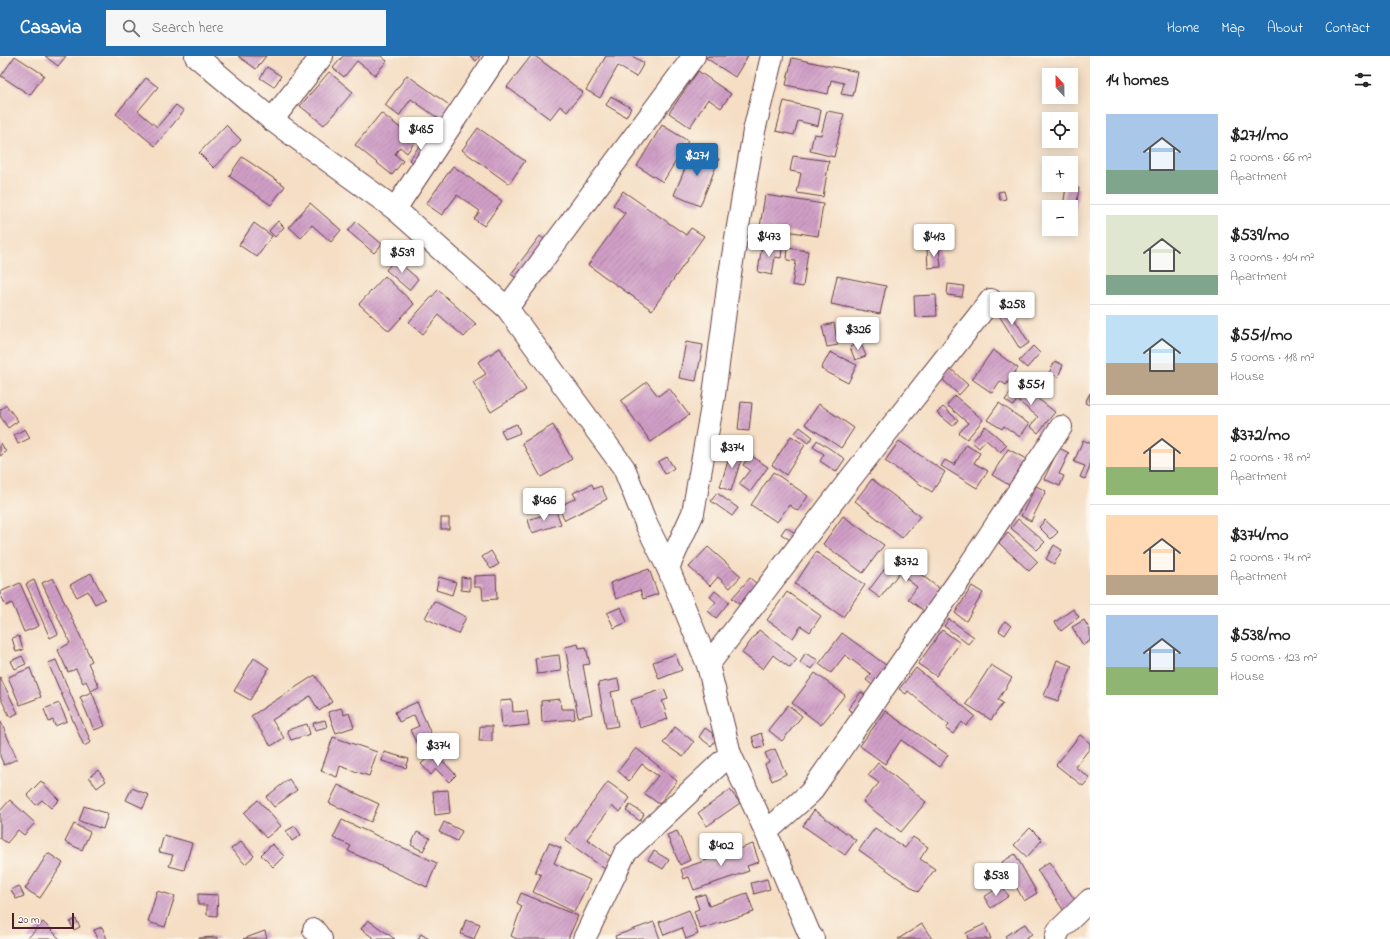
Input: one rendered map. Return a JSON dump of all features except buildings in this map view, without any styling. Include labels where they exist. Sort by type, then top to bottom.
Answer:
[{"type":"street","points":[[196,56],[272,120],[395,209],[508,308],[624,468],[647,526],[668,568],[708,665],[730,754],[766,832],[805,937]]},
{"type":"street","points":[[272,120],[322,56]]},
{"type":"street","points":[[395,209],[497,56]]},
{"type":"street","points":[[508,308],[694,56]]},
{"type":"street","points":[[668,568],[693,513],[714,395],[729,280],[753,139],[772,56]]},
{"type":"street","points":[[708,665],[847,483],[991,300]]},
{"type":"street","points":[[766,832],[810,793],[967,569],[1061,427]]},
{"type":"street","points":[[584,939],[625,853],[730,754]]},
{"type":"street","points":[[1056,939],[1058,931],[1090,900]]}]
